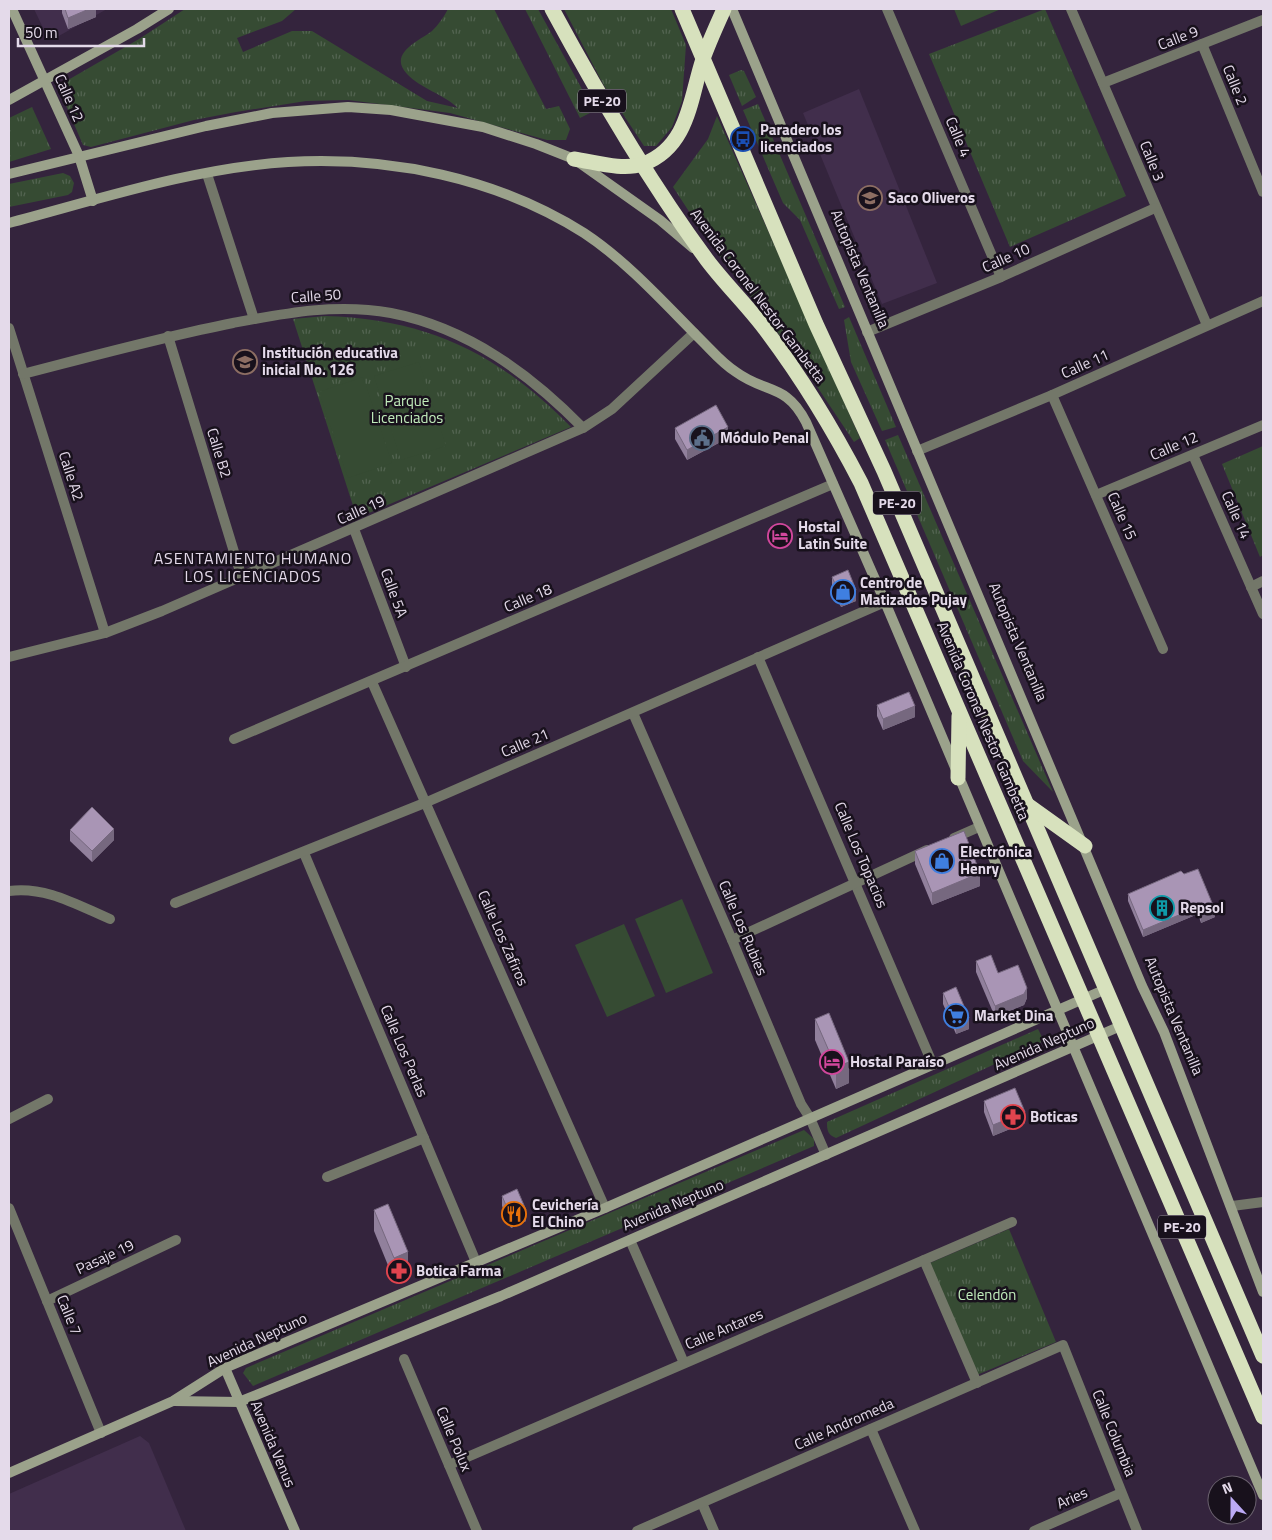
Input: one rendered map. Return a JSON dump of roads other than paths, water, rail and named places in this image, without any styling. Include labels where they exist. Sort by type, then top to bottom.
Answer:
[{"type":"highway","name":"Avenida Coronel Nestor Gambetta","points":[[552,9],[595,89],[642,164],[708,261],[740,298],[790,363],[840,443],[861,483],[1085,999]]},
{"type":"highway","name":"Avenida Coronel Nestor Gambetta","points":[[682,9],[816,324],[888,480],[1106,988]]},
{"type":"highway","points":[[574,159],[612,165],[642,164],[668,148],[680,132],[688,116],[703,59],[724,9]]},
{"type":"highway","points":[[958,778],[959,709]]},
{"type":"highway","points":[[1025,803],[1085,846]]},
{"type":"highway","name":"PE-20","points":[[1106,988],[1263,1356]]},
{"type":"highway","name":"PE-20","points":[[1085,999],[1263,1417]]},
{"type":"street","name":"Calle 12","points":[[12,9],[79,156],[93,201]]},
{"type":"street","points":[[9,100],[169,9]]},
{"type":"street","name":"Autopista Ventanilla","points":[[732,9],[1085,846],[1142,986],[1164,1032],[1232,1206],[1263,1292]]},
{"type":"street","name":"Calle 4","points":[[886,9],[1001,277]]},
{"type":"street","name":"Calle 3","points":[[1071,9],[1155,208],[1207,325]]},
{"type":"street","name":"Calle 9","points":[[1103,83],[1263,20]]},
{"type":"street","name":"Calle 2","points":[[1202,44],[1263,192]]},
{"type":"street","points":[[9,174],[251,117],[302,110],[348,107],[391,110],[483,127],[536,144],[574,159],[660,220],[708,261]]},
{"type":"street","points":[[9,223],[207,174],[267,165],[318,161],[352,162],[439,173],[489,188],[540,209],[585,234],[618,260],[736,373],[751,381],[779,391],[796,405],[885,602],[1263,1495]]},
{"type":"street","points":[[207,174],[254,319]]},
{"type":"street","name":"Calle 10","points":[[867,332],[1001,277],[1155,208]]},
{"type":"street","name":"Calle 11","points":[[918,451],[1052,395],[1263,301]]},
{"type":"street","name":"Calle 50","points":[[24,374],[168,336],[254,319],[329,308],[392,314],[460,336],[524,374],[550,395],[583,428]]},
{"type":"street","name":"Calle A2","points":[[9,328],[105,633]]},
{"type":"street","name":"Calle 19","points":[[9,657],[105,633],[242,578],[583,428],[612,409],[694,333]]},
{"type":"street","name":"Calle B2","points":[[168,336],[242,578]]},
{"type":"street","name":"Calle 15","points":[[1052,395],[1163,649]]},
{"type":"street","name":"Calle 12","points":[[1096,495],[1263,424]]},
{"type":"street","name":"Calle 14","points":[[1193,455],[1263,614]]},
{"type":"street","name":"Calle 18","points":[[234,739],[372,682],[833,484]]},
{"type":"street","name":"Calle 5A","points":[[354,529],[406,667]]},
{"type":"street","points":[[1251,587],[1263,581]]},
{"type":"street","name":"Calle 21","points":[[175,903],[304,853],[427,802],[885,602]]},
{"type":"street","name":"Calle Los Topacios","points":[[758,657],[933,1065]]},
{"type":"street","name":"Calle Los Zafiros","points":[[372,682],[427,802],[605,1208]]},
{"type":"street","name":"Calle Los Rubies","points":[[633,713],[801,1104],[810,1118],[826,1155]]},
{"type":"street","points":[[732,940],[979,827]]},
{"type":"street","name":"Calle Los Perlas","points":[[304,853],[476,1262]]},
{"type":"street","points":[[9,891],[19,890],[58,895],[110,919]]},
{"type":"street","name":"Avenida Neptuno","points":[[173,1401],[225,1368],[605,1208],[1058,1011],[1106,988]]},
{"type":"street","name":"Avenida Neptuno","points":[[173,1401],[239,1402],[501,1296],[1074,1048],[1122,1025]]},
{"type":"street","points":[[9,1119],[48,1099]]},
{"type":"street","points":[[327,1177],[424,1138]]},
{"type":"street","points":[[1232,1206],[1263,1202]]},
{"type":"street","name":"Calle 7","points":[[9,1208],[101,1433]]},
{"type":"street","name":"Calle Antares","points":[[449,1464],[1012,1222]]},
{"type":"street","name":"Pasaje 19","points":[[47,1301],[176,1240]]},
{"type":"street","points":[[630,1240],[684,1363]]},
{"type":"street","points":[[924,1260],[977,1383]]},
{"type":"street","name":"Calle Andromeda","points":[[637,1531],[1063,1345]]},
{"type":"street","name":"Calle Columbia","points":[[1063,1345],[1138,1531]]},
{"type":"street","name":"Calle Polux","points":[[404,1359],[477,1531]]},
{"type":"street","name":"Avenida Venus","points":[[225,1368],[295,1531]]},
{"type":"street","points":[[9,1473],[173,1401]]},
{"type":"street","points":[[871,1429],[915,1531]]},
{"type":"street","name":"Aries","points":[[1034,1531],[1122,1493]]},
{"type":"street","points":[[702,1503],[714,1531]]},
{"type":"place","name":"Paradero los licenciados","points":[[743,139]]},
{"type":"place","name":"Saco Oliveros","points":[[870,198]]},
{"type":"place","name":"Institución educativa inicial No. 126","points":[[245,362]]},
{"type":"place","name":"Módulo Penal","points":[[702,438]]},
{"type":"place","name":"Hostal Latin Suite","points":[[780,536]]},
{"type":"place","name":"Centro de Matizados Pujay","points":[[843,592]]},
{"type":"place","name":"Electrónica Henry","points":[[942,861]]},
{"type":"place","name":"Repsol","points":[[1162,908]]},
{"type":"place","name":"Market Dina","points":[[956,1016]]},
{"type":"place","name":"Hostal Paraíso","points":[[832,1062]]},
{"type":"place","name":"Boticas","points":[[1013,1117]]},
{"type":"place","name":"Cevichería El Chino","points":[[514,1214]]},
{"type":"place","name":"Botica Farma","points":[[399,1271]]},
{"type":"district","name":"ASENTAMIENTO HUMANO LOS LICENCIADOS","points":[[253,567]]},
{"type":"park label","name":"Parque Licenciados","points":[[407,410]]},
{"type":"park label","name":"Celendón","points":[[987,1295]]}]
